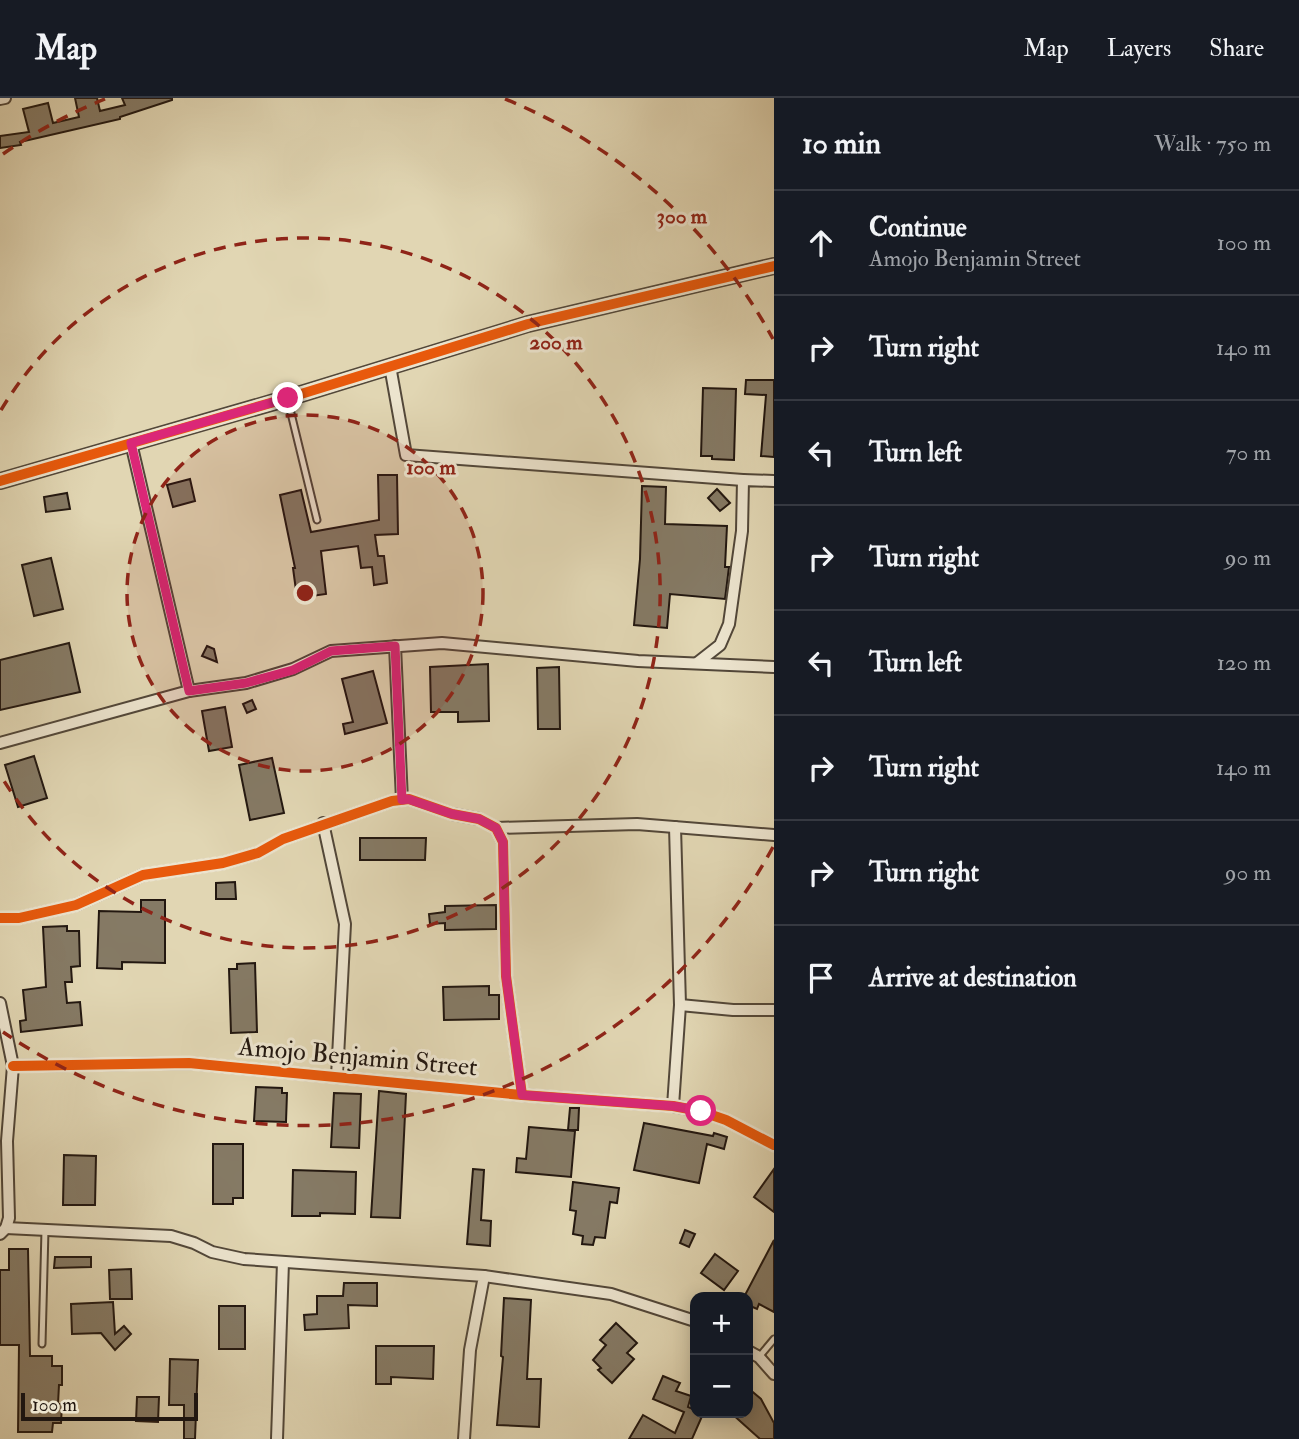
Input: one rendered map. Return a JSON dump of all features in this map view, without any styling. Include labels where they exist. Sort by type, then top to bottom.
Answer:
[{"type":"street","points":[[0,481],[288,398],[528,324],[774,266]]},
{"type":"street","points":[[390,366],[406,455],[774,481]]},
{"type":"street","points":[[131,443],[189,691]]},
{"type":"street","points":[[697,663],[720,645],[729,624],[742,531],[743,480]]},
{"type":"street","points":[[0,743],[189,691],[246,683],[293,670],[331,651],[442,643],[638,661],[774,667]]},
{"type":"street","points":[[395,646],[402,800]]},
{"type":"street","points":[[0,918],[19,918],[76,905],[142,876],[212,865],[258,853],[283,839],[323,823],[392,801],[408,799],[452,814],[479,819],[496,828],[637,824],[774,835]]},
{"type":"street","points":[[323,823],[345,924],[337,1076]]},
{"type":"street","points":[[673,1106],[680,1005],[676,827]]},
{"type":"street","points":[[496,828],[503,842],[506,976],[522,1095]]},
{"type":"street","points":[[0,1003],[13,1066],[4,1140],[9,1218],[3,1231],[45,1230],[171,1236],[212,1252],[244,1259],[484,1276],[611,1294],[690,1319]]},
{"type":"street","points":[[680,1005],[733,1010],[774,1010]]},
{"type":"street","name":"Amojo Benjamin Street","points":[[13,1066],[189,1063],[522,1095],[673,1106],[713,1115],[774,1144]]},
{"type":"street","points":[[277,1439],[284,1262]]},
{"type":"street","points":[[464,1439],[470,1350],[484,1276]]},
{"type":"street","points":[[753,1354],[774,1374]]},
{"type":"lane","points":[[288,398],[317,520]]},
{"type":"lane","points":[[42,1345],[45,1230]]},
{"type":"lane","points":[[759,1357],[774,1339]]},
{"type":"building","points":[[75,98],[97,98],[100,111],[125,105],[122,98],[172,100],[120,119],[0,148],[0,136],[29,132],[23,109],[48,103],[53,123],[79,117]]},
{"type":"building","points":[[746,380],[774,380],[774,457],[761,456],[766,395],[745,394]]},
{"type":"building","points":[[703,388],[736,389],[734,460],[701,456]]},
{"type":"building","points":[[378,475],[397,475],[398,534],[375,535],[378,556],[384,556],[387,583],[374,585],[372,567],[361,568],[358,546],[321,551],[326,594],[297,598],[295,568],[280,495],[301,490],[311,532],[379,520]]},
{"type":"building","points":[[190,479],[195,501],[173,507],[167,485]]},
{"type":"building","points":[[642,486],[666,487],[665,524],[727,526],[725,567],[729,567],[725,599],[670,594],[667,628],[634,625],[640,559]]},
{"type":"building","points":[[717,489],[730,503],[720,511],[708,498]]},
{"type":"building","points":[[67,493],[70,509],[46,512],[44,497]]},
{"type":"building","points":[[51,558],[63,609],[34,616],[22,565]]},
{"type":"building","points":[[69,643],[80,692],[0,710],[0,660]]},
{"type":"building","points":[[207,646],[214,649],[217,662],[202,656]]},
{"type":"building","points":[[488,664],[489,721],[458,722],[458,712],[431,712],[430,667]]},
{"type":"building","points":[[559,667],[560,729],[538,729],[537,668]]},
{"type":"building","points":[[373,671],[387,723],[345,734],[343,724],[353,722],[342,679]]},
{"type":"building","points":[[252,700],[256,709],[247,713],[243,704]]},
{"type":"building","points":[[225,707],[232,747],[209,751],[202,711]]},
{"type":"building","points":[[34,756],[47,798],[18,807],[5,765]]},
{"type":"building","points":[[272,758],[284,813],[250,820],[239,765]]},
{"type":"building","points":[[360,838],[426,838],[425,860],[360,860]]},
{"type":"building","points":[[235,882],[236,899],[216,899],[216,883]]},
{"type":"building","points":[[141,900],[165,900],[165,963],[122,962],[122,969],[97,968],[99,911],[141,912]]},
{"type":"building","points":[[496,905],[496,929],[445,930],[445,923],[430,924],[429,914],[445,912],[445,906]]},
{"type":"building","points":[[67,926],[67,931],[79,931],[80,966],[71,967],[72,982],[65,982],[67,1003],[80,1002],[82,1025],[21,1032],[20,1021],[26,1020],[23,990],[46,987],[43,927]]},
{"type":"building","points":[[255,963],[257,1032],[231,1033],[229,969],[237,969],[237,964]]},
{"type":"building","points":[[489,986],[489,995],[499,995],[499,1019],[444,1020],[443,987]]},
{"type":"building","points":[[256,1087],[282,1088],[282,1093],[287,1093],[286,1122],[254,1121]]},
{"type":"building","points":[[379,1091],[406,1094],[400,1218],[371,1217]]},
{"type":"building","points":[[334,1093],[361,1094],[359,1148],[331,1147]]},
{"type":"building","points":[[570,1108],[579,1108],[578,1130],[568,1130]]},
{"type":"building","points":[[644,1123],[727,1137],[724,1149],[707,1144],[699,1183],[634,1170]]},
{"type":"building","points":[[529,1127],[575,1131],[571,1177],[516,1172],[517,1158],[526,1159]]},
{"type":"building","points":[[213,1144],[243,1144],[243,1198],[233,1198],[233,1204],[213,1204]]},
{"type":"building","points":[[64,1155],[96,1156],[95,1205],[63,1205]]},
{"type":"building","points":[[473,1169],[484,1170],[481,1220],[491,1221],[490,1246],[467,1244]]},
{"type":"building","points":[[774,1169],[774,1212],[754,1197]]},
{"type":"building","points":[[293,1170],[356,1172],[355,1214],[320,1213],[320,1216],[292,1216]]},
{"type":"building","points":[[573,1182],[619,1188],[617,1203],[610,1202],[605,1238],[595,1237],[593,1245],[582,1244],[583,1236],[573,1234],[576,1211],[570,1210]]},
{"type":"building","points":[[685,1230],[695,1234],[689,1247],[680,1243]]},
{"type":"building","points":[[774,1240],[774,1312],[759,1304],[757,1309],[753,1307],[753,1292],[747,1292]]},
{"type":"building","points":[[9,1249],[28,1249],[30,1356],[52,1356],[52,1366],[62,1366],[58,1404],[62,1404],[61,1423],[53,1423],[52,1432],[18,1432],[19,1345],[0,1345],[0,1270],[9,1270]]},
{"type":"building","points":[[715,1254],[738,1271],[724,1290],[701,1273]]},
{"type":"building","points":[[55,1257],[91,1257],[91,1267],[54,1268]]},
{"type":"building","points":[[131,1269],[132,1299],[110,1299],[109,1270]]},
{"type":"building","points":[[344,1283],[377,1283],[377,1306],[348,1305],[349,1328],[305,1330],[304,1315],[317,1314],[317,1296],[343,1296]]},
{"type":"building","points":[[504,1298],[531,1300],[527,1379],[541,1379],[539,1427],[497,1425],[503,1357]]},
{"type":"building","points":[[113,1302],[115,1334],[124,1326],[131,1334],[115,1350],[101,1333],[72,1334],[71,1304]]},
{"type":"building","points":[[219,1306],[245,1306],[245,1349],[219,1349]]},
{"type":"building","points":[[616,1323],[637,1343],[627,1353],[634,1359],[612,1383],[598,1370],[601,1368],[593,1360],[606,1345],[600,1340]]},
{"type":"building","points":[[376,1346],[434,1346],[433,1379],[391,1377],[391,1384],[376,1384]]},
{"type":"building","points":[[170,1359],[198,1360],[195,1439],[184,1439],[184,1405],[169,1405]]},
{"type":"building","points":[[663,1376],[680,1383],[676,1391],[690,1396],[690,1418],[701,1418],[692,1439],[629,1439],[643,1415],[675,1433],[684,1412],[653,1399]]},
{"type":"building","points":[[753,1392],[761,1399],[774,1423],[774,1439],[760,1439],[737,1418],[753,1418]]},
{"type":"building","points":[[137,1397],[159,1397],[158,1422],[136,1421]]},
{"type":"cycle path","points":[[0,481],[288,398],[528,324],[774,266]]},
{"type":"cycle path","points":[[0,918],[19,918],[76,905],[143,875],[223,863],[258,853],[283,839],[392,801],[409,799],[452,814],[479,819],[496,828],[503,842],[506,976],[522,1095]]},
{"type":"cycle path","points":[[13,1066],[189,1063],[522,1095],[673,1106],[726,1120],[774,1145]]},
{"type":"route","points":[[288,398],[131,443],[189,691],[246,683],[293,670],[331,651],[395,646],[402,800],[408,799],[452,814],[479,819],[496,828],[503,842],[506,976],[522,1095],[673,1106],[701,1111]]}]
